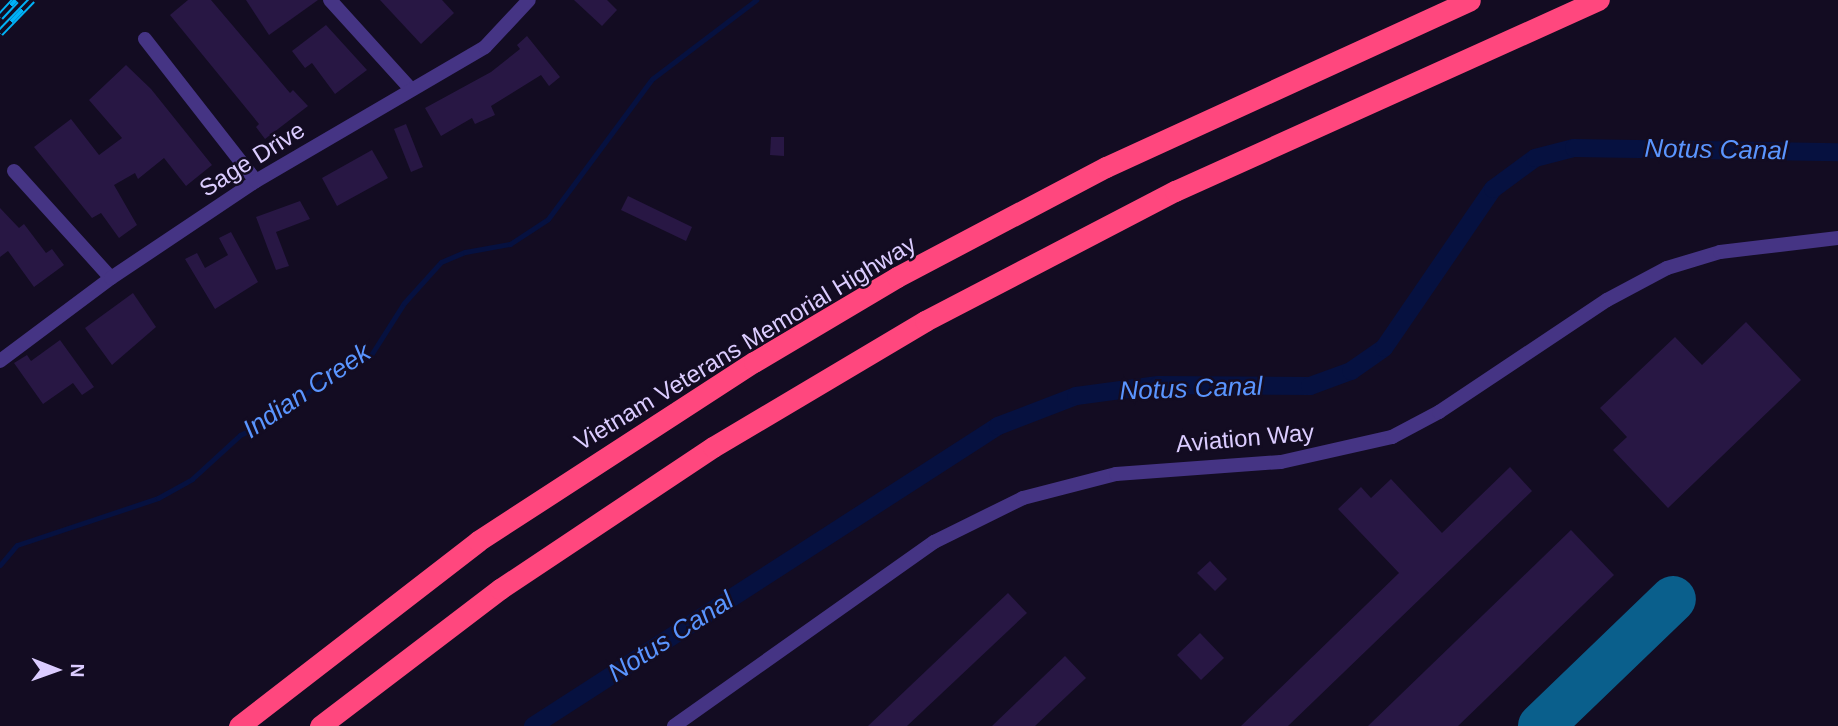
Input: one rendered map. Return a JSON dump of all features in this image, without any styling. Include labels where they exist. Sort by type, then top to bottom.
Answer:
[{"type":"highway","name":"Vietnam Veterans Memorial Highway","points":[[239,726],[478,541],[754,362],[885,284],[1106,167],[1470,0]]},
{"type":"highway","points":[[320,726],[500,589],[713,447],[925,321],[1175,191],[1599,0]]},
{"type":"street","points":[[330,0],[409,87]]},
{"type":"street","name":"Sage Drive","points":[[0,361],[111,278],[256,181],[409,87],[485,47],[529,0]]},
{"type":"street","points":[[145,39],[256,181]]},
{"type":"street","points":[[14,171],[111,278]]},
{"type":"street","name":"Aviation Way","points":[[674,726],[934,542],[1023,498],[1116,474],[1281,462],[1392,437],[1439,412],[1607,300],[1667,268],[1720,252],[1838,238]]},
{"type":"building","points":[[188,0],[211,0],[290,93],[293,90],[308,106],[265,139],[256,127],[259,124],[170,15]]},
{"type":"building","points":[[246,0],[318,0],[269,35]]},
{"type":"building","points":[[380,0],[442,0],[454,13],[421,44]]},
{"type":"building","points":[[574,0],[607,0],[617,10],[602,26]]},
{"type":"building","points":[[326,25],[367,70],[335,94],[312,63],[305,68],[292,51]]},
{"type":"building","points":[[527,36],[560,77],[549,86],[541,75],[491,106],[495,115],[475,124],[472,118],[441,136],[425,108],[491,72],[520,49],[517,45]]},
{"type":"building","points":[[126,65],[151,89],[212,165],[186,186],[164,158],[138,179],[135,173],[114,185],[137,225],[119,238],[101,213],[92,218],[34,147],[71,119],[99,155],[122,138],[89,100]]},
{"type":"building","points":[[406,124],[423,167],[411,172],[394,129]]},
{"type":"building","points":[[771,137],[784,137],[784,156],[770,155]]},
{"type":"building","points":[[372,150],[388,178],[337,206],[322,178]]},
{"type":"building","points":[[628,196],[692,227],[686,241],[621,210]]},
{"type":"building","points":[[300,201],[310,219],[276,232],[289,266],[276,270],[256,217]]},
{"type":"building","points":[[0,208],[19,228],[24,224],[46,253],[52,249],[64,265],[34,287],[8,251],[0,257]]},
{"type":"building","points":[[231,232],[258,282],[215,309],[185,259],[197,253],[205,268],[228,255],[219,238]]},
{"type":"building","points":[[133,293],[156,327],[112,365],[85,328]]},
{"type":"building","points":[[1746,322],[1801,380],[1668,508],[1613,450],[1627,437],[1600,408],[1675,337],[1702,365]]},
{"type":"building","points":[[60,340],[94,387],[82,395],[73,383],[43,404],[14,363],[27,355],[31,361]]},
{"type":"building","points":[[1510,467],[1532,491],[1288,726],[1241,726],[1399,573],[1338,509],[1361,487],[1371,498],[1391,479],[1442,533]]},
{"type":"building","points":[[1571,530],[1614,575],[1458,726],[1368,726]]},
{"type":"building","points":[[1210,561],[1227,579],[1215,591],[1197,573]]},
{"type":"building","points":[[1008,593],[1027,613],[907,726],[868,726]]},
{"type":"building","points":[[1200,633],[1224,658],[1201,680],[1177,655]]},
{"type":"building","points":[[1065,656],[1086,678],[1035,726],[992,726]]},
{"type":"waterway","name":"Indian Creek","points":[[0,565],[17,545],[158,498],[192,479],[240,435],[283,414],[320,382],[371,355],[404,303],[441,262],[465,252],[510,244],[548,219],[652,79],[756,0]]},
{"type":"waterway","name":"Notus Canal","points":[[533,726],[998,426],[1076,396],[1158,385],[1310,386],[1351,371],[1384,348],[1493,189],[1535,158],[1574,148],[1838,152]]},
{"type":"taxiway","points":[[1541,726],[1673,599]]},
{"type":"railway","points":[[0,17],[16,0]]},
{"type":"railway","points":[[0,33],[32,0]]}]
